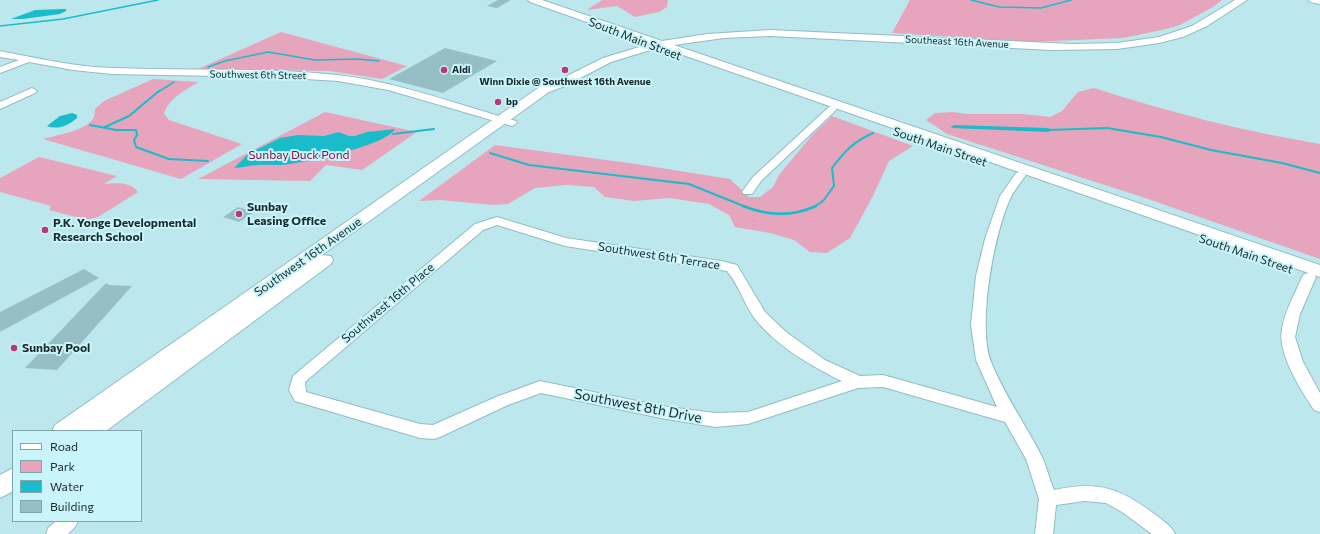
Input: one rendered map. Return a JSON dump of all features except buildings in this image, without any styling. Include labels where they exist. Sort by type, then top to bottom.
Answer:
[{"type":"highway","points":[[1314,0],[1320,2]]},
{"type":"main road","name":"South Main Street","points":[[533,0],[562,10],[564,13],[1316,274]]},
{"type":"main road","name":"Southeast 16th Avenue","points":[[659,46],[742,34],[790,33],[1028,46],[1099,46],[1155,40],[1178,35],[1195,28],[1242,0]]},
{"type":"main road","points":[[697,56],[688,50],[687,45],[700,39]]},
{"type":"main road","name":"South Main Street","points":[[659,46],[697,56],[768,84]]},
{"type":"main road","name":"Southwest 16th Avenue","points":[[64,430],[507,121],[554,92],[554,86],[583,70],[608,59],[659,46]]},
{"type":"main road","name":"Southwest 16th Avenue","points":[[91,430],[507,121]]},
{"type":"main road","points":[[0,488],[12,479]]},
{"type":"street","name":"Southwest 6th Street","points":[[0,54],[73,67],[112,71],[273,74],[338,78],[389,88],[507,121]]},
{"type":"street","points":[[0,70],[29,59]]},
{"type":"street","points":[[0,106],[32,91]]},
{"type":"street","points":[[748,192],[757,178],[835,107]]},
{"type":"street","points":[[1024,173],[1006,196],[991,239],[983,276],[978,325],[983,360],[997,393],[1034,458],[1048,499],[1044,534]]},
{"type":"street","name":"Southwest 6th Terrace","points":[[487,224],[497,221],[564,242],[721,265],[732,268],[737,274],[760,315],[781,336],[820,364],[858,382]]},
{"type":"street","name":"Southwest 16th Place","points":[[297,390],[298,380],[479,227],[487,224]]},
{"type":"street","points":[[1316,274],[1292,316],[1287,338],[1298,366],[1320,406]]},
{"type":"street","name":"Southwest 8th Drive","points":[[297,390],[301,397],[420,431],[434,432],[502,401],[540,387],[580,394],[661,412],[715,420],[748,418],[858,382],[883,381],[1011,417]]},
{"type":"street","points":[[1048,499],[1085,493],[1109,496],[1130,507],[1166,534]]},
{"type":"street","points":[[55,534],[68,522]]},
{"type":"green space","points":[[602,0],[668,0],[667,7],[659,12],[635,17],[617,6],[587,10]]},
{"type":"green space","points":[[910,0],[1222,0],[1213,7],[1180,25],[1162,30],[1123,38],[1030,42],[892,33]]},
{"type":"green space","points":[[281,32],[407,66],[382,79],[329,71],[198,69]]},
{"type":"green space","points":[[153,79],[199,82],[183,91],[174,99],[166,108],[164,114],[169,120],[242,144],[181,179],[43,139],[71,132],[85,126],[94,117],[95,109],[104,101]]},
{"type":"green space","points":[[1094,88],[1206,120],[1320,144],[1320,259],[1145,198],[947,134],[926,120],[935,113],[953,112],[968,114],[1023,114],[1050,117],[1062,111],[1078,92]]},
{"type":"green space","name":"Sunbay Duck Pond","points":[[325,112],[417,132],[362,170],[326,165],[310,181],[198,179]]},
{"type":"green space","points":[[832,116],[913,146],[889,161],[873,196],[850,238],[827,253],[810,252],[794,240],[770,233],[735,227],[729,215],[709,204],[669,198],[634,201],[605,197],[594,187],[567,185],[535,188],[508,204],[493,205],[440,200],[419,201],[495,145],[636,164],[730,179],[749,197],[760,197],[773,187],[779,175],[812,135]]},
{"type":"green space","points":[[39,157],[117,176],[104,184],[127,184],[135,188],[138,192],[98,217],[87,220],[49,210],[51,206],[0,192],[0,178]]},
{"type":"water","points":[[66,9],[66,11],[60,14],[23,19],[11,19],[35,10]]},
{"type":"water","points":[[72,113],[77,115],[77,118],[70,123],[55,128],[47,126],[60,116]]},
{"type":"water","name":"Sunbay Duck Pond","points":[[395,129],[389,135],[378,141],[346,152],[285,165],[255,165],[234,168],[248,154],[280,138],[298,135],[324,136],[339,132],[349,136],[355,136],[367,132]]},
{"type":"waterway","points":[[0,26],[63,19],[158,0]]},
{"type":"waterway","points":[[971,0],[999,7],[1041,8],[1071,0]]},
{"type":"waterway","points":[[208,67],[225,61],[268,52],[315,60],[358,59],[379,61]]},
{"type":"waterway","points":[[158,92],[174,82]]},
{"type":"waterway","points":[[105,127],[129,116],[159,91]]},
{"type":"waterway","points":[[90,125],[116,130],[136,130],[137,135],[134,140],[136,147],[169,159],[208,161]]},
{"type":"waterway","points":[[954,127],[1048,130]]},
{"type":"waterway","points":[[1048,130],[1107,128],[1161,137],[1211,150],[1282,163],[1320,173]]},
{"type":"waterway","points":[[393,134],[434,129]]},
{"type":"waterway","points":[[814,207],[823,201],[834,186],[832,168],[845,152],[866,136],[873,133]]},
{"type":"waterway","points":[[490,153],[529,165],[689,184],[746,207]]},
{"type":"waterway","points":[[746,207],[762,212],[780,214],[798,212],[814,207]]},
{"type":"place","name":"Aldi","points":[[444,70]]},
{"type":"place","name":"Winn Dixie @ Southwest 16th Avenue","points":[[565,70]]},
{"type":"place","name":"bp","points":[[498,102]]},
{"type":"place","name":"Sunbay Leasing Office","points":[[239,214]]},
{"type":"place","name":"P.K. Yonge Developmental Research School","points":[[45,230]]},
{"type":"place","name":"Sunbay Pool","points":[[14,348]]}]
